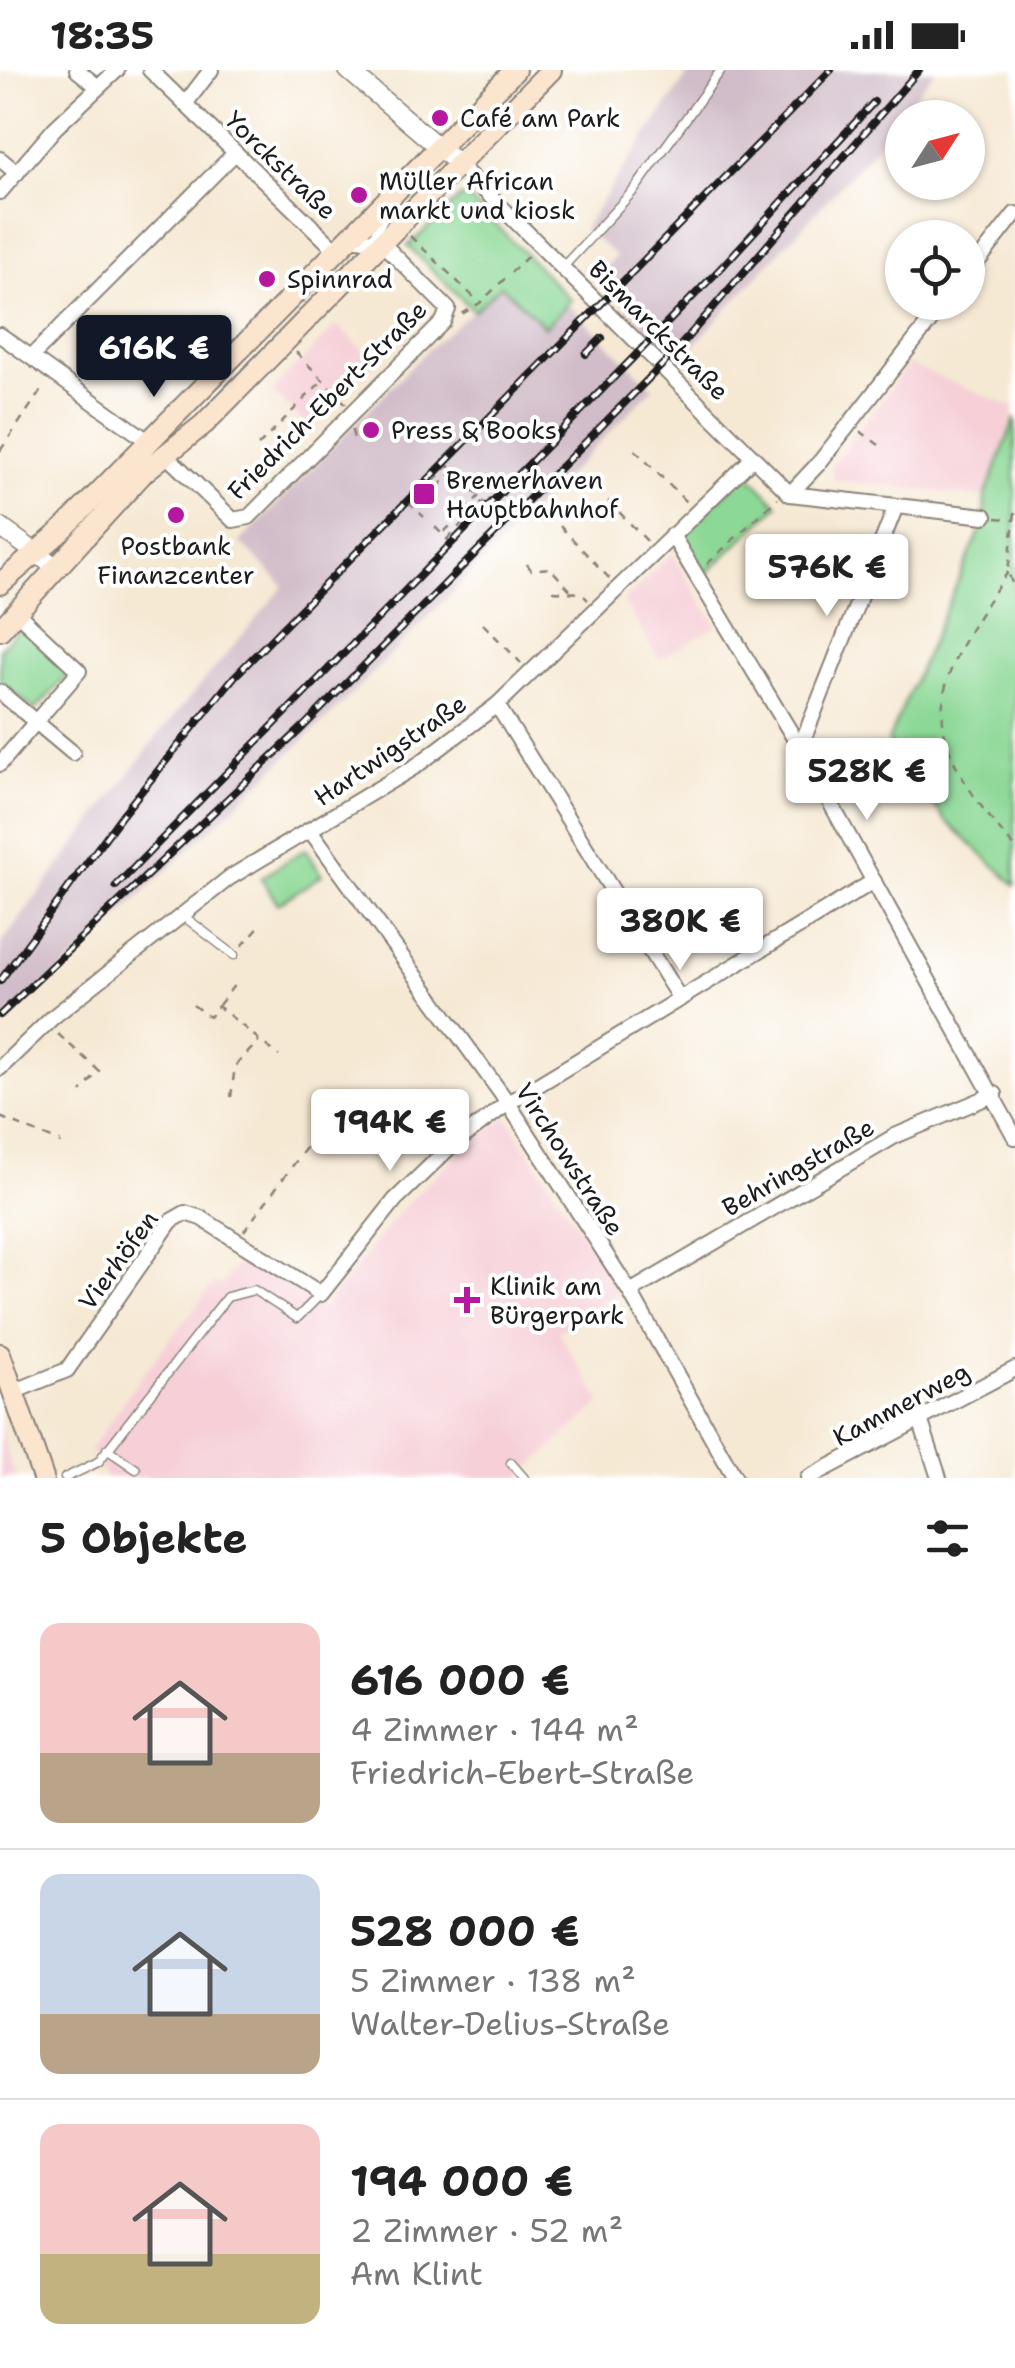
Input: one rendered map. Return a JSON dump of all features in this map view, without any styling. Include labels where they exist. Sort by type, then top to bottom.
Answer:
[{"type":"main road","points":[[0,584],[34,550],[60,532],[148,441],[360,242],[396,191],[515,70]]},
{"type":"main road","points":[[360,242],[398,224],[551,70]]},
{"type":"main road","points":[[0,630],[166,455],[204,424],[361,265],[360,242]]},
{"type":"main road","name":"Friedrich-Ebert-Straße","points":[[148,441],[166,455]]},
{"type":"main road","points":[[0,1354],[43,1478]]},
{"type":"street","points":[[77,70],[98,87]]},
{"type":"street","points":[[0,192],[117,70]]},
{"type":"street","name":"Yorckstraße","points":[[150,70],[235,152],[360,242]]},
{"type":"street","points":[[184,104],[211,70]]},
{"type":"street","name":"Bismarckstraße","points":[[348,70],[458,164],[788,492]]},
{"type":"street","points":[[31,357],[235,152]]},
{"type":"street","points":[[0,159],[17,173]]},
{"type":"street","points":[[985,252],[1015,214]]},
{"type":"street","name":"Friedrich-Ebert-Straße","points":[[166,455],[233,520],[241,521],[350,418],[443,322],[448,309],[360,242]]},
{"type":"street","points":[[788,492],[850,424],[932,320]]},
{"type":"street","points":[[0,335],[148,441]]},
{"type":"street","name":"Hartwigstraße","points":[[0,1068],[46,1023],[228,878],[416,766],[497,705],[752,459]]},
{"type":"street","points":[[788,492],[985,516]]},
{"type":"street","points":[[800,748],[896,506]]},
{"type":"street","points":[[0,527],[57,568]]},
{"type":"street","points":[[672,535],[800,748],[995,1094],[1015,1137]]},
{"type":"street","points":[[0,764],[79,672],[17,613]]},
{"type":"street","points":[[0,692],[73,754]]},
{"type":"street","points":[[497,705],[680,999]]},
{"type":"street","name":"Virchowstraße","points":[[310,830],[508,1103],[630,1292],[735,1478]]},
{"type":"street","points":[[321,1294],[396,1200],[450,1148],[508,1103],[874,881]]},
{"type":"street","name":"Hartwigstraße","points":[[0,1078],[25,1043]]},
{"type":"street","name":"Behringstraße","points":[[630,1292],[894,1136],[995,1094]]},
{"type":"street","name":"Vierhöfen","points":[[14,1392],[67,1370],[171,1220],[185,1212],[321,1294]]},
{"type":"street","name":"Kammerweg","points":[[808,1478],[1015,1369]]},
{"type":"street","points":[[920,1418],[939,1478]]},
{"type":"lane","points":[[562,268],[635,189],[721,70]]},
{"type":"lane","points":[[112,476],[166,455]]},
{"type":"lane","points":[[182,915],[234,954]]},
{"type":"lane","points":[[65,1478],[98,1462],[227,1296],[254,1290],[297,1318],[321,1294]]},
{"type":"lane","points":[[107,1449],[136,1469]]},
{"type":"lane","points":[[512,1463],[524,1478]]},
{"type":"path","points":[[398,224],[480,303]]},
{"type":"path","points":[[443,322],[480,303],[539,245]]},
{"type":"path","points":[[286,341],[348,406],[354,440]]},
{"type":"path","points":[[0,451],[52,373]]},
{"type":"path","points":[[258,446],[323,380]]},
{"type":"path","points":[[850,424],[878,444]]},
{"type":"path","points":[[635,450],[696,512]]},
{"type":"path","points":[[424,517],[410,503],[447,465],[462,479]]},
{"type":"path","points":[[416,509],[454,471]]},
{"type":"path","points":[[429,486],[435,491]]},
{"type":"path","points":[[597,488],[656,551]]},
{"type":"path","points":[[435,527],[448,540],[485,503],[472,489]]},
{"type":"path","points":[[696,574],[788,492]]},
{"type":"path","points":[[442,534],[479,496]]},
{"type":"path","points":[[1015,512],[1008,572],[1015,592]]},
{"type":"path","points":[[460,516],[465,520]]},
{"type":"path","points":[[985,516],[1014,520]]},
{"type":"path","points":[[560,526],[618,588]]},
{"type":"path","points":[[527,564],[532,570],[550,568],[572,592]]},
{"type":"path","points":[[1008,572],[952,660],[940,699],[944,740],[961,776],[1015,848]]},
{"type":"path","points":[[553,591],[580,592],[596,609]]},
{"type":"path","points":[[484,624],[530,673]]},
{"type":"path","points":[[501,642],[506,636]]},
{"type":"path","points":[[234,954],[263,922]]},
{"type":"path","points":[[193,1004],[209,1017],[235,984]]},
{"type":"path","points":[[218,1006],[280,1056]]},
{"type":"path","points":[[46,1023],[99,1071],[81,1092]]},
{"type":"path","points":[[231,1097],[235,1066],[260,1040]]},
{"type":"path","points":[[237,1240],[324,1125],[328,1111]]},
{"type":"path","points":[[0,1117],[61,1143]]},
{"type":"shaded area","points":[[691,70],[935,70],[912,100],[885,100],[885,134],[870,153],[680,360],[596,277],[616,256],[583,229]]},
{"type":"shaded area","points":[[501,286],[545,328],[569,305],[653,388],[342,704],[0,1029],[0,945],[159,734],[284,586],[240,542],[424,353]]},
{"type":"shaded area","points":[[337,325],[375,362],[310,429],[272,391]]},
{"type":"shaded area","points":[[908,364],[1015,408],[985,497],[834,480],[831,467]]},
{"type":"shaded area","points":[[672,553],[717,626],[659,659],[623,601]]},
{"type":"shaded area","name":"Klinik am Bürgerpark","points":[[506,1116],[619,1291],[558,1332],[602,1402],[519,1478],[107,1478],[90,1450],[142,1375],[215,1282],[221,1286],[242,1256],[322,1309],[402,1209],[456,1155]]},
{"type":"shaded area","points":[[0,1422],[5,1447],[16,1478],[0,1478]]},
{"type":"green space","points":[[461,197],[471,200],[571,300],[545,327],[501,285],[474,311],[408,246]]},
{"type":"green space","points":[[1015,418],[1015,885],[945,820],[888,741],[984,522],[985,497]]},
{"type":"green space","points":[[746,472],[778,505],[706,574],[682,538]]},
{"type":"green space","points":[[21,626],[70,673],[35,710],[0,681],[0,649]]},
{"type":"green space","points":[[305,849],[322,875],[278,904],[261,878]]},
{"type":"railway","points":[[0,981],[122,815],[234,677],[831,70]]},
{"type":"railway","points":[[0,1015],[303,727],[673,354],[919,70]]},
{"type":"railway","points":[[116,886],[720,269],[874,102]]},
{"type":"railway","points":[[586,354],[602,338]]},
{"type":"place","name":"Café am Park","points":[[440,118]]},
{"type":"place","name":"Müller African markt und kiosk","points":[[359,195]]},
{"type":"place","name":"Spinnrad","points":[[267,279]]},
{"type":"place","name":"Press & Books","points":[[371,430]]},
{"type":"place","name":"Bremerhaven Hauptbahnhof","points":[[424,494]]},
{"type":"place","name":"Postbank Finanzcenter","points":[[176,515]]},
{"type":"place","name":"Klinik am Bürgerpark","points":[[467,1300]]}]
